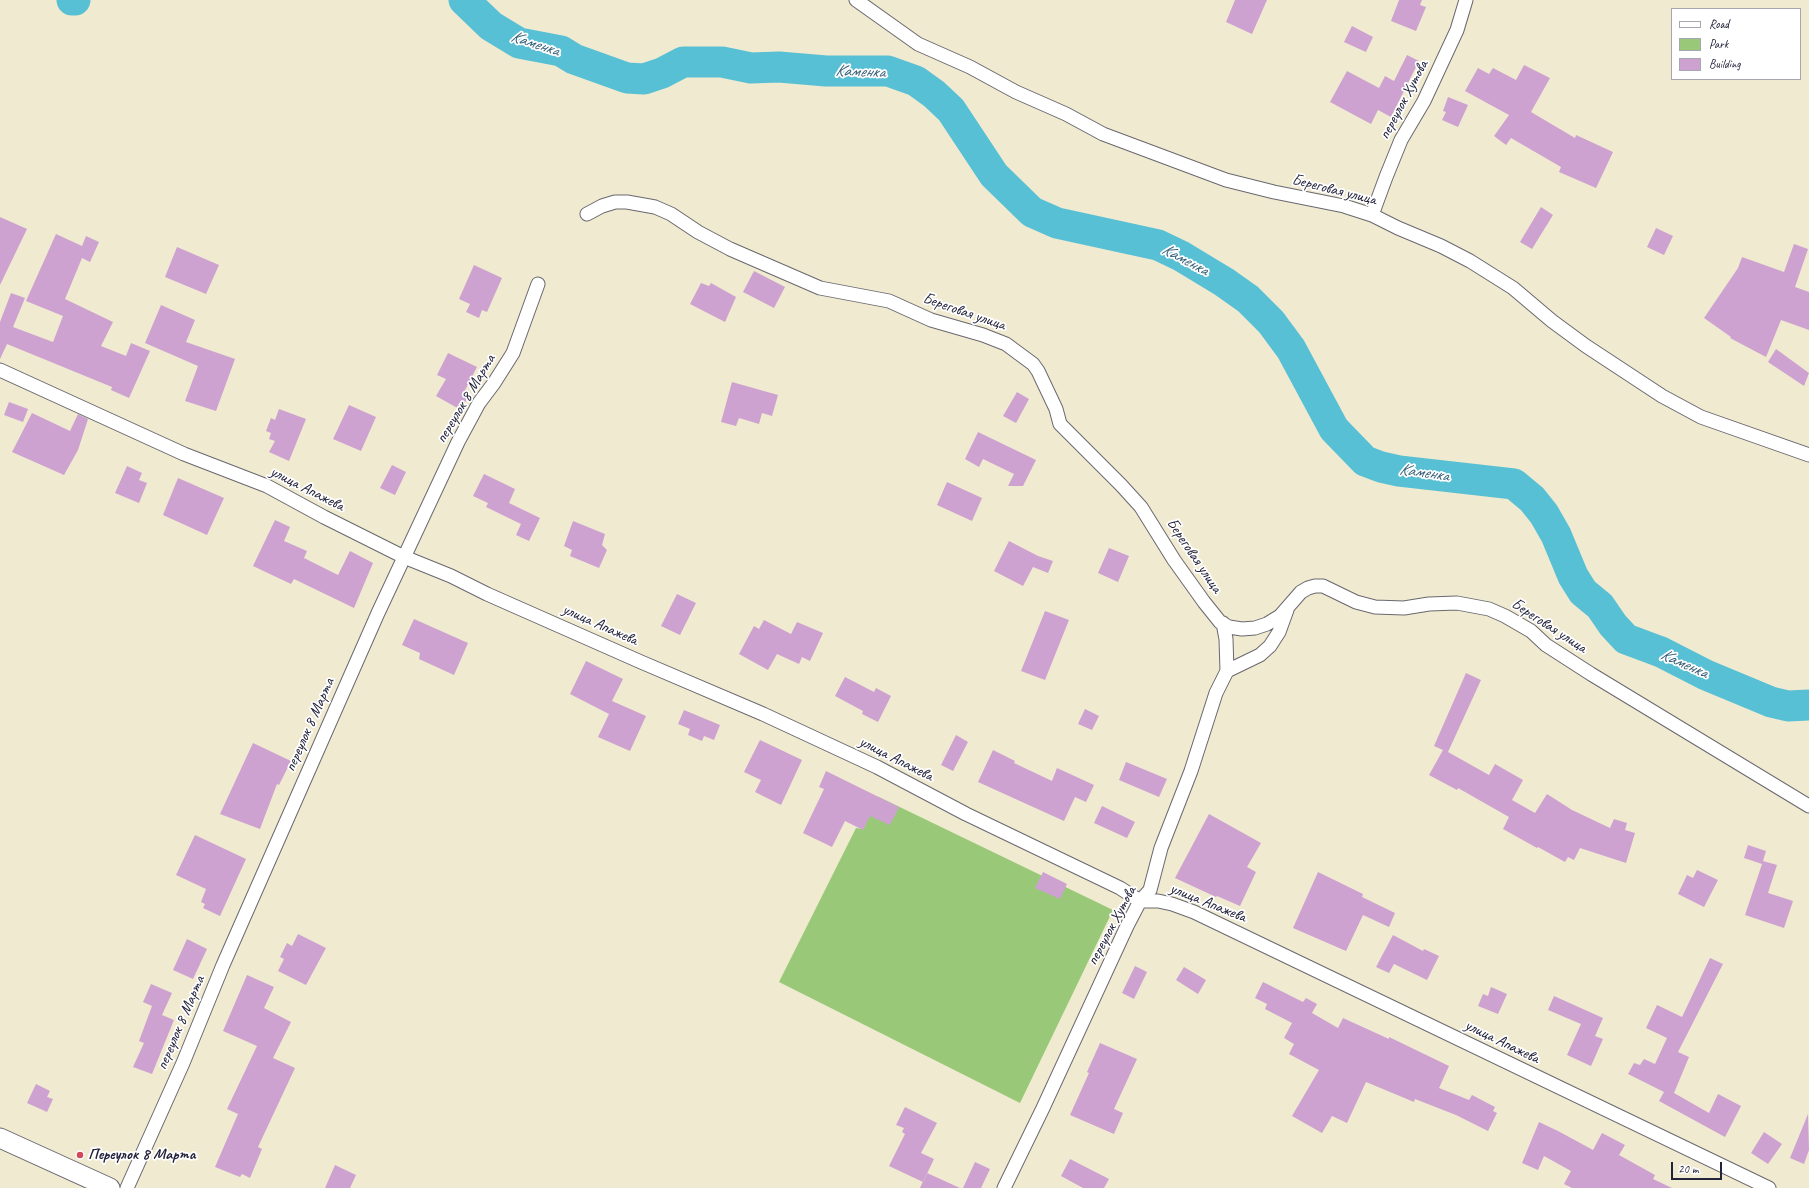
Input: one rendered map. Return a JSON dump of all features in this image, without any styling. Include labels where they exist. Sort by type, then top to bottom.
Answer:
[{"type":"street","name":"Береговая улица","points":[[856,0],[918,44],[970,67],[1010,89],[1110,136],[1226,180],[1274,192],[1344,206],[1372,215],[1398,228],[1441,246],[1480,267],[1513,288],[1552,321],[1586,346],[1662,396],[1701,417],[1809,455]]},
{"type":"street","name":"переулок Хутова","points":[[1372,215],[1401,140],[1424,101],[1457,30],[1466,0]]},
{"type":"street","name":"Береговая улица","points":[[587,214],[602,206],[615,202],[627,202],[655,207],[671,214],[698,232],[730,249],[820,288],[889,301],[931,320],[983,335],[1006,344],[1021,354],[1035,368],[1056,409],[1060,424],[1121,485],[1140,507],[1174,560],[1204,602],[1223,623],[1229,627],[1242,629],[1255,628],[1267,624],[1280,616],[1300,592],[1316,586],[1323,586],[1356,602],[1375,607],[1404,608],[1430,604],[1457,603],[1489,609],[1505,616],[1531,632],[1546,645],[1590,674],[1809,806]]},
{"type":"street","name":"переулок 8 Марта","points":[[127,1188],[183,1063],[289,815],[404,557],[458,442],[480,403],[513,353],[538,284]]},
{"type":"street","name":"улица Апажева","points":[[0,370],[184,454],[267,486],[324,517],[404,557],[451,576],[487,594],[763,714],[877,767],[966,814],[1120,888],[1140,901],[1165,902],[1194,912],[1769,1188]]},
{"type":"street","points":[[1223,623],[1226,639],[1227,670],[1260,655],[1270,646],[1279,632],[1288,608]]},
{"type":"street","name":"переулок Хутова","points":[[1004,1188],[1140,901],[1150,890],[1161,848],[1191,771],[1216,693],[1227,670]]},
{"type":"street","points":[[0,1138],[110,1188]]},
{"type":"green space","points":[[879,797],[1113,910],[1020,1103],[779,982],[856,828],[863,829]]},
{"type":"building","points":[[1235,0],[1267,0],[1252,34],[1226,22]]},
{"type":"building","points":[[1399,0],[1422,0],[1420,5],[1426,7],[1416,31],[1391,21]]},
{"type":"building","points":[[1352,26],[1373,37],[1366,52],[1344,42]]},
{"type":"building","points":[[1407,55],[1419,61],[1391,117],[1378,110],[1371,124],[1330,102],[1347,71],[1379,88],[1385,76],[1394,81]]},
{"type":"building","points":[[1524,65],[1550,78],[1531,112],[1575,138],[1576,135],[1613,152],[1596,188],[1559,172],[1561,167],[1511,138],[1506,145],[1494,136],[1509,115],[1465,91],[1478,68],[1489,74],[1493,68],[1516,80]]},
{"type":"building","points":[[1448,97],[1468,105],[1458,127],[1442,120],[1446,112],[1443,111]]},
{"type":"building","points":[[1541,207],[1553,215],[1532,249],[1520,242]]},
{"type":"building","points":[[0,217],[27,229],[0,285]]},
{"type":"building","points":[[1656,228],[1673,236],[1664,255],[1647,247]]},
{"type":"building","points":[[56,234],[82,246],[86,236],[99,242],[90,262],[82,258],[65,299],[113,322],[101,346],[126,356],[131,343],[150,351],[129,398],[111,390],[112,387],[7,344],[0,359],[0,322],[11,293],[25,298],[13,327],[53,342],[63,316],[26,301]]},
{"type":"building","points":[[1794,244],[1808,249],[1795,287],[1809,292],[1809,330],[1781,320],[1766,357],[1730,338],[1731,337],[1704,318],[1738,268],[1742,257],[1784,272]]},
{"type":"building","points":[[177,247],[219,265],[206,294],[165,277]]},
{"type":"building","points":[[474,265],[502,278],[487,312],[482,310],[479,318],[466,312],[470,304],[459,299]]},
{"type":"building","points":[[754,271],[785,287],[774,308],[743,292]]},
{"type":"building","points":[[701,283],[709,286],[711,283],[736,297],[725,322],[690,304]]},
{"type":"building","points":[[161,305],[195,320],[186,342],[235,359],[216,411],[185,401],[198,366],[145,343]]},
{"type":"building","points":[[1776,349],[1809,373],[1804,386],[1768,362]]},
{"type":"building","points":[[448,353],[477,367],[463,394],[468,397],[461,410],[436,396],[446,379],[437,375]]},
{"type":"building","points":[[732,382],[778,395],[772,416],[762,413],[759,424],[739,418],[736,426],[721,422]]},
{"type":"building","points":[[1017,392],[1029,399],[1016,423],[1003,416]]},
{"type":"building","points":[[9,402],[28,409],[23,422],[4,415]]},
{"type":"building","points":[[349,405],[376,417],[361,451],[333,439]]},
{"type":"building","points":[[279,409],[306,419],[289,461],[269,452],[275,441],[269,439],[271,433],[266,431],[271,418],[275,420]]},
{"type":"building","points":[[32,413],[70,431],[78,414],[88,419],[78,450],[64,475],[12,452]]},
{"type":"building","points":[[978,432],[1036,460],[1023,486],[1008,486],[1014,474],[983,459],[979,467],[965,459]]},
{"type":"building","points":[[392,465],[406,472],[395,495],[380,488]]},
{"type":"building","points":[[127,466],[142,473],[139,480],[147,483],[139,503],[115,493]]},
{"type":"building","points":[[484,474],[515,489],[509,503],[540,518],[529,541],[516,535],[521,524],[486,507],[488,503],[473,496]]},
{"type":"building","points":[[178,478],[224,498],[207,535],[163,515]]},
{"type":"building","points":[[947,482],[982,498],[972,521],[937,505]]},
{"type":"building","points":[[275,520],[290,527],[284,541],[307,551],[304,558],[338,575],[350,551],[373,563],[354,608],[294,579],[291,584],[253,566]]},
{"type":"building","points":[[573,521],[605,534],[602,545],[607,550],[599,568],[570,556],[572,550],[564,546]]},
{"type":"building","points":[[1009,541],[1038,556],[1053,561],[1048,573],[1033,567],[1023,586],[994,571]]},
{"type":"building","points":[[1109,548],[1129,556],[1118,582],[1098,573]]},
{"type":"building","points":[[677,594],[696,603],[680,635],[661,626]]},
{"type":"building","points":[[1045,611],[1069,620],[1045,680],[1021,671]]},
{"type":"building","points":[[414,619],[468,643],[454,675],[419,659],[420,653],[402,645]]},
{"type":"building","points":[[764,620],[791,634],[797,622],[823,633],[810,661],[802,657],[799,664],[777,654],[768,670],[739,654],[754,626],[759,629]]},
{"type":"building","points":[[586,661],[623,679],[612,701],[646,716],[630,751],[598,737],[609,714],[570,694]]},
{"type":"building","points":[[1466,673],[1481,680],[1448,752],[1489,775],[1495,764],[1523,780],[1512,800],[1535,813],[1547,794],[1572,810],[1610,828],[1614,819],[1627,823],[1625,830],[1635,833],[1626,863],[1580,848],[1574,860],[1568,857],[1565,862],[1503,829],[1509,817],[1458,788],[1457,790],[1429,775],[1443,750],[1434,746]]},
{"type":"building","points":[[845,677],[874,692],[876,688],[891,696],[878,722],[862,714],[863,711],[835,696]]},
{"type":"building","points":[[1085,709],[1099,716],[1092,730],[1078,724]]},
{"type":"building","points":[[684,710],[720,725],[714,740],[704,736],[702,741],[688,735],[690,729],[678,724]]},
{"type":"building","points":[[956,735],[968,742],[953,771],[941,765]]},
{"type":"building","points":[[760,740],[802,760],[781,805],[755,792],[761,780],[744,772]]},
{"type":"building","points":[[253,743],[291,761],[279,785],[277,784],[260,829],[220,814]]},
{"type":"building","points":[[993,750],[1015,761],[1014,763],[1052,781],[1057,768],[1094,785],[1086,802],[1075,797],[1064,821],[978,782]]},
{"type":"building","points":[[1126,762],[1167,779],[1159,797],[1119,780]]},
{"type":"building","points":[[826,771],[899,807],[890,825],[870,816],[863,830],[845,821],[832,847],[803,833],[824,789],[819,787]]},
{"type":"building","points":[[1102,806],[1135,822],[1127,838],[1094,823]]},
{"type":"building","points":[[1209,814],[1261,843],[1247,867],[1256,872],[1240,906],[1217,896],[1216,897],[1175,878]]},
{"type":"building","points":[[195,835],[246,859],[220,916],[203,908],[205,904],[201,902],[206,889],[176,875]]},
{"type":"building","points":[[1748,845],[1766,851],[1763,861],[1777,865],[1768,893],[1793,901],[1784,928],[1745,915],[1762,864],[1744,858]]},
{"type":"building","points":[[1697,870],[1718,880],[1704,907],[1678,894],[1687,875],[1693,878]]},
{"type":"building","points":[[1043,872],[1067,884],[1060,899],[1035,888]]},
{"type":"building","points":[[1318,872],[1363,894],[1362,897],[1395,913],[1389,927],[1363,915],[1346,951],[1293,928]]},
{"type":"building","points":[[298,934],[326,948],[306,985],[278,971],[284,959],[280,957],[287,943],[292,946]]},
{"type":"building","points":[[1393,935],[1423,951],[1424,949],[1439,956],[1427,980],[1394,964],[1389,973],[1376,967]]},
{"type":"building","points":[[187,939],[207,949],[193,979],[173,970]]},
{"type":"building","points":[[1710,958],[1723,964],[1678,1052],[1689,1057],[1674,1093],[1709,1113],[1718,1094],[1741,1106],[1725,1137],[1659,1101],[1664,1092],[1628,1074],[1634,1063],[1640,1065],[1644,1059],[1655,1064],[1667,1038],[1646,1028],[1657,1005],[1682,1017]]},
{"type":"building","points":[[1135,966],[1147,972],[1134,999],[1122,993]]},
{"type":"building","points":[[1184,967],[1206,980],[1198,994],[1176,980]]},
{"type":"building","points":[[247,975],[274,987],[264,1008],[291,1022],[273,1058],[295,1068],[258,1147],[262,1149],[250,1178],[242,1174],[240,1177],[215,1167],[238,1114],[227,1109],[257,1046],[223,1031]]},
{"type":"building","points":[[1263,982],[1303,1002],[1306,998],[1317,1004],[1312,1013],[1338,1028],[1343,1018],[1389,1039],[1389,1037],[1449,1066],[1439,1088],[1469,1100],[1472,1095],[1495,1107],[1493,1111],[1497,1113],[1488,1131],[1456,1115],[1415,1099],[1414,1102],[1366,1082],[1347,1123],[1332,1116],[1322,1133],[1292,1116],[1319,1070],[1289,1054],[1294,1044],[1284,1038],[1292,1023],[1265,1009],[1267,1004],[1255,998]]},
{"type":"building","points":[[151,984],[172,993],[162,1015],[174,1020],[152,1074],[133,1067],[144,1043],[139,1041],[152,1006],[143,1002]]},
{"type":"building","points":[[1491,987],[1507,994],[1498,1014],[1478,1006],[1483,994],[1488,996]]},
{"type":"building","points":[[1554,996],[1603,1018],[1595,1036],[1603,1039],[1591,1066],[1567,1055],[1581,1024],[1548,1010]]},
{"type":"building","points":[[1100,1043],[1137,1059],[1114,1109],[1123,1113],[1114,1134],[1070,1115],[1089,1073],[1087,1072]]},
{"type":"building","points":[[36,1084],[50,1091],[47,1097],[53,1099],[47,1112],[27,1103]]},
{"type":"building","points":[[905,1107],[937,1123],[921,1153],[934,1159],[923,1182],[889,1166],[905,1134],[902,1132],[904,1128],[896,1125]]},
{"type":"building","points":[[1808,1114],[1809,1150],[1804,1164],[1790,1158]]},
{"type":"building","points":[[1539,1122],[1593,1150],[1602,1133],[1625,1145],[1619,1155],[1655,1175],[1653,1179],[1672,1188],[1572,1188],[1564,1184],[1571,1171],[1544,1156],[1538,1170],[1522,1163]]},
{"type":"building","points":[[1764,1132],[1782,1144],[1768,1164],[1751,1153]]},
{"type":"building","points":[[1070,1159],[1109,1179],[1104,1188],[1083,1188],[1061,1176]]},
{"type":"building","points":[[975,1162],[990,1169],[981,1188],[963,1188]]},
{"type":"building","points":[[335,1165],[356,1175],[350,1188],[325,1188]]},
{"type":"building","points":[[927,1173],[960,1188],[920,1188]]},
{"type":"waterway","name":"Каменка","points":[[464,0],[491,26],[519,43],[561,51],[574,59],[627,78],[644,79],[662,73],[683,62],[722,62],[751,68],[779,67],[826,71],[888,71],[916,81],[934,94],[951,110],[994,175],[1032,212],[1057,223],[1158,245],[1181,256],[1224,282],[1248,299],[1271,322],[1291,349],[1334,429],[1365,461],[1381,467],[1399,471],[1514,484],[1532,499],[1544,514],[1556,535],[1573,576],[1583,592],[1600,606],[1613,625],[1626,639],[1661,652],[1706,675],[1771,702],[1788,706],[1809,705]]},
{"type":"place","name":"Переулок 8 Марта","points":[[80,1155]]}]
